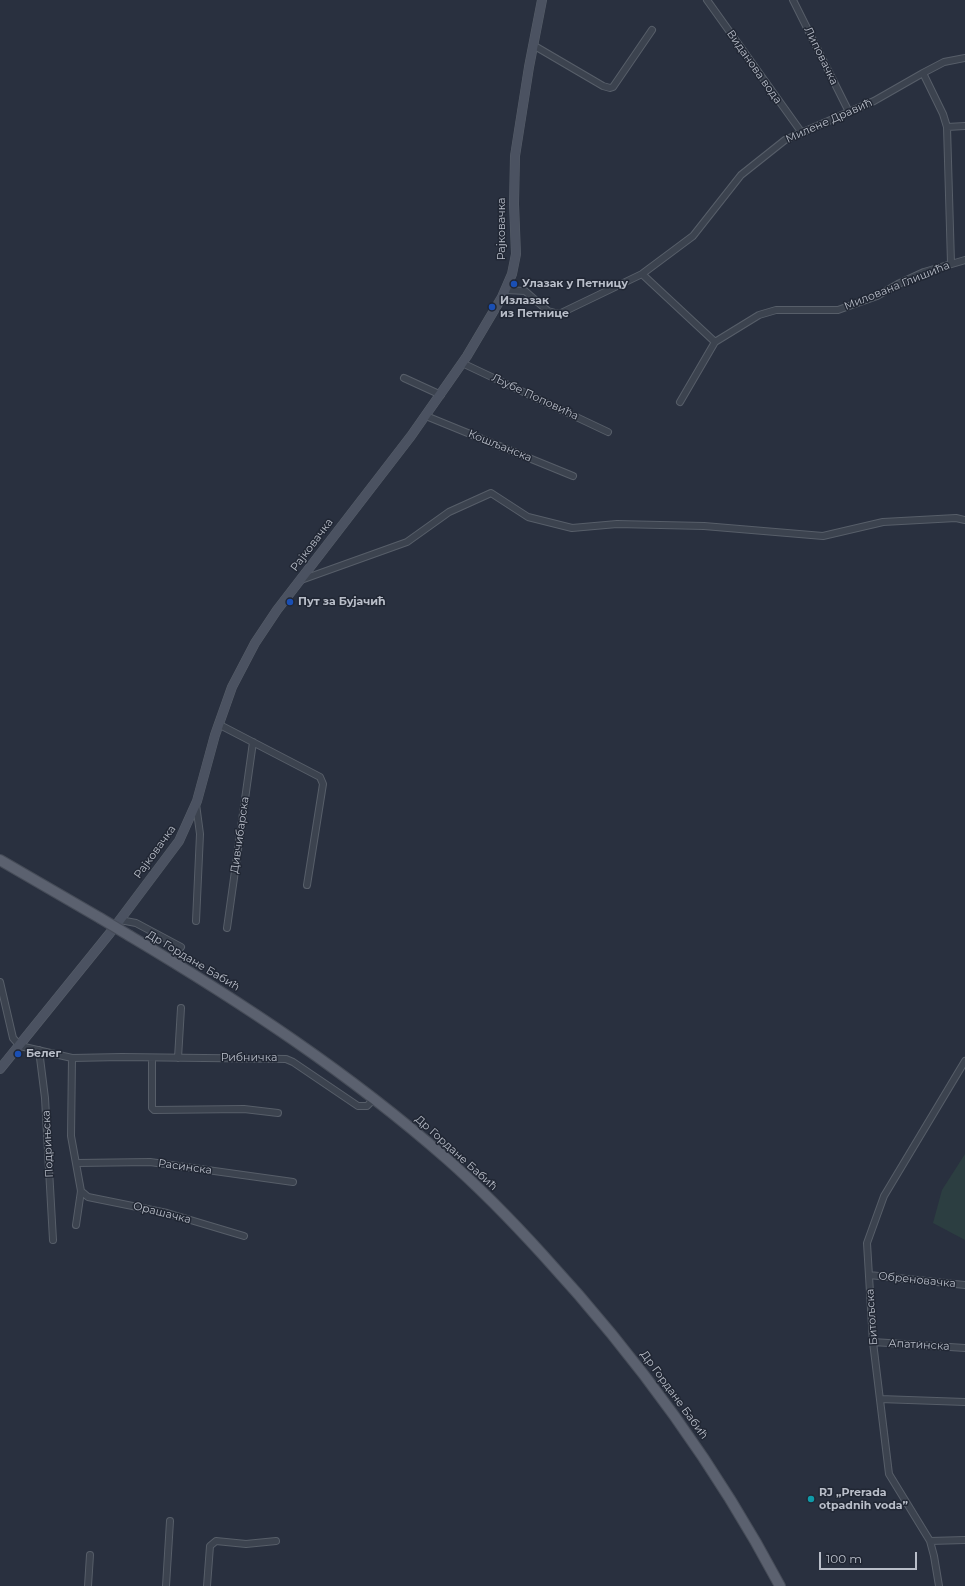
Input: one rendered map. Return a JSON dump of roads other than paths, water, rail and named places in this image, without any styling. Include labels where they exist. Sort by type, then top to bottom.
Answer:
[{"type":"main road","name":"Рајковачка","points":[[0,1069],[120,920],[179,841],[196,804],[218,724],[235,680],[255,643],[277,610],[384,474],[426,416],[462,363],[506,290],[512,274],[516,254],[514,198],[515,156],[542,0]]},
{"type":"main road","name":"Др Гордане Бабић","points":[[0,860],[100,918],[234,999],[324,1061],[374,1099],[450,1162],[488,1199],[570,1285],[609,1329],[644,1373],[695,1443],[755,1541],[780,1586]]},
{"type":"street","name":"Виданова вода","points":[[707,0],[802,133]]},
{"type":"street","name":"Липовачка","points":[[793,0],[849,112]]},
{"type":"street","points":[[533,45],[603,86],[610,88],[613,87],[652,30]]},
{"type":"street","name":"Милене Дравић","points":[[506,290],[525,291],[548,312],[560,314],[642,274],[693,236],[741,175],[785,140],[874,102],[944,62],[965,58]]},
{"type":"street","points":[[923,73],[943,114],[947,127],[951,263]]},
{"type":"street","points":[[947,127],[965,126]]},
{"type":"street","name":"Милована Глишића","points":[[680,402],[715,342],[760,315],[776,310],[838,310],[859,304],[898,284],[951,263],[965,260]]},
{"type":"street","points":[[642,274],[715,342]]},
{"type":"street","name":"Љубе Поповића","points":[[462,363],[608,432]]},
{"type":"street","points":[[404,378],[440,395]]},
{"type":"street","name":"Кошљанска","points":[[426,416],[573,476]]},
{"type":"street","points":[[301,580],[407,542],[449,512],[491,494],[528,517],[572,528],[617,524],[704,526],[823,536],[883,522],[956,518],[965,520]]},
{"type":"street","points":[[218,724],[320,777],[323,784],[307,885]]},
{"type":"street","name":"Дивчибарска","points":[[227,928],[253,742]]},
{"type":"street","points":[[196,804],[200,834],[196,921]]},
{"type":"street","points":[[120,920],[136,923],[181,947]]},
{"type":"street","points":[[0,982],[13,1038],[20,1046]]},
{"type":"street","points":[[178,1058],[181,1008]]},
{"type":"street","name":"Рибничка","points":[[20,1046],[72,1058],[286,1058],[358,1106],[367,1106],[374,1099]]},
{"type":"street","name":"Подрињска","points":[[39,1050],[46,1104],[53,1240]]},
{"type":"street","name":"Подрињска","points":[[72,1058],[70,1116],[72,1145],[77,1163],[81,1191],[76,1225]]},
{"type":"street","points":[[152,1058],[152,1108],[154,1110],[244,1108],[278,1113]]},
{"type":"street","name":"Битољска","points":[[939,1586],[930,1541],[889,1474],[873,1342],[866,1243],[884,1196],[965,1061]]},
{"type":"street","name":"Расинска","points":[[77,1163],[150,1162],[293,1182]]},
{"type":"street","name":"Орашачка","points":[[81,1191],[88,1197],[167,1213],[244,1236]]},
{"type":"street","name":"Обреновачка","points":[[869,1274],[965,1285]]},
{"type":"street","name":"Апатинска","points":[[873,1342],[965,1348]]},
{"type":"street","points":[[880,1399],[965,1402]]},
{"type":"street","points":[[166,1586],[170,1521]]},
{"type":"street","points":[[930,1541],[965,1540]]},
{"type":"street","points":[[207,1586],[210,1546],[213,1543],[220,1541],[246,1544],[276,1541]]},
{"type":"street","points":[[88,1586],[90,1555]]},
{"type":"place","name":"Улазак у Петницу","points":[[514,284]]},
{"type":"place","name":"Излазак из Петнице","points":[[492,307]]},
{"type":"place","name":"Пут за Бујачић","points":[[290,602]]},
{"type":"place","name":"Белег","points":[[18,1054]]},
{"type":"place","name":"RJ „Prerada otpadnih voda”","points":[[811,1499]]}]
